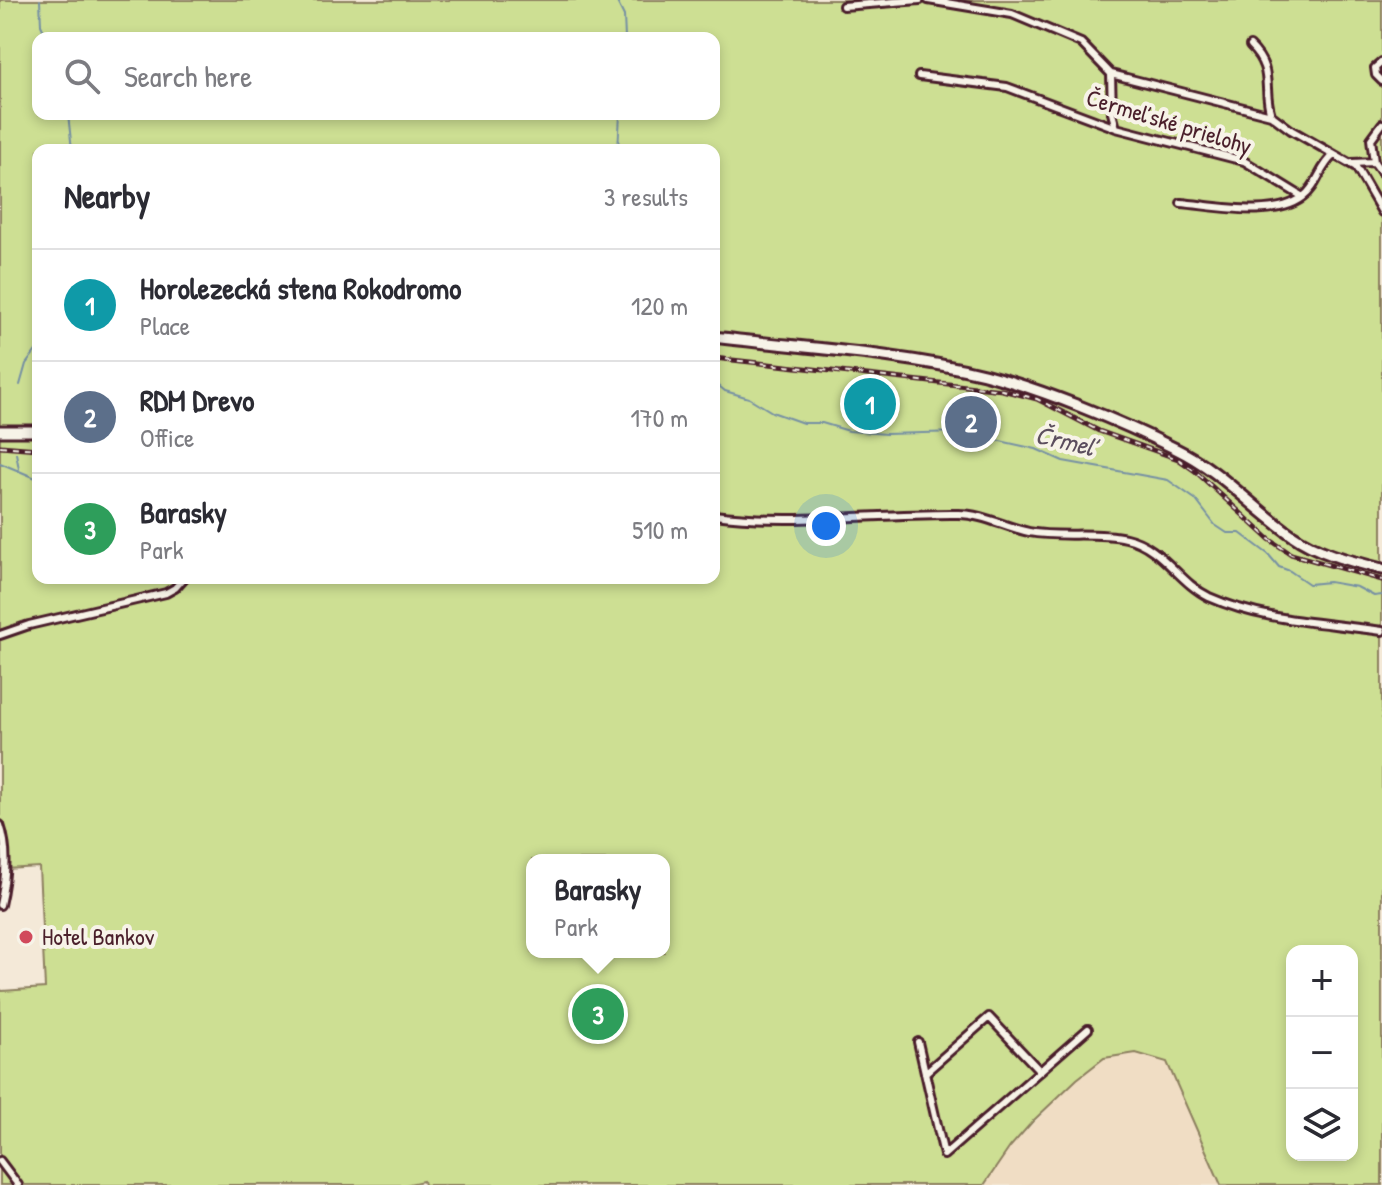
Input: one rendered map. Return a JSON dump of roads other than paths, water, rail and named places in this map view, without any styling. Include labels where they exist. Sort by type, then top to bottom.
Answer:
[{"type":"main road","points":[[720,338],[947,367],[987,375],[1036,391],[1184,453],[1225,478],[1294,536],[1335,556],[1382,569]]},
{"type":"main road","points":[[0,431],[32,431]]},
{"type":"street","points":[[843,6],[920,0]]},
{"type":"street","points":[[928,0],[1012,14],[1081,43],[1111,74],[1271,115]]},
{"type":"street","name":"Čermeľské prielohy","points":[[1250,46],[1266,68],[1271,115],[1352,163]]},
{"type":"street","points":[[1382,62],[1375,68],[1376,75],[1382,81]]},
{"type":"street","points":[[1111,74],[1112,113],[1116,128]]},
{"type":"street","name":"Čermeľské prielohy","points":[[919,76],[1007,87],[1116,128],[1244,161],[1303,197]]},
{"type":"street","points":[[1382,124],[1371,139],[1374,162],[1382,173]]},
{"type":"street","points":[[1181,203],[1266,210],[1292,206],[1311,191],[1324,163],[1334,155]]},
{"type":"street","points":[[1352,163],[1374,162]]},
{"type":"street","points":[[1352,163],[1382,212]]},
{"type":"street","points":[[720,516],[771,520],[963,514],[1027,531],[1121,537],[1141,542],[1205,595],[1228,604],[1285,620],[1382,631]]},
{"type":"street","points":[[0,635],[43,621],[166,593],[179,584]]},
{"type":"street","points":[[0,825],[6,869],[0,905]]},
{"type":"street","points":[[925,1073],[989,1017],[1040,1071]]},
{"type":"street","points":[[918,1042],[944,1155],[1088,1029]]},
{"type":"street","points":[[0,1161],[18,1185]]},
{"type":"waterway","points":[[40,0],[44,32]]},
{"type":"waterway","points":[[616,0],[624,16],[625,32]]},
{"type":"waterway","points":[[69,120],[71,144]]},
{"type":"waterway","points":[[618,144],[620,120]]},
{"type":"waterway","points":[[20,385],[26,364],[32,356]]},
{"type":"waterway","name":"Črmeľ","points":[[720,387],[803,423],[822,423],[849,431],[886,434],[960,432],[1036,449],[1063,461],[1168,480],[1195,499],[1215,525],[1227,533],[1240,533],[1268,554],[1279,567],[1309,584],[1329,582],[1357,587],[1374,596],[1382,595]]},
{"type":"waterway","points":[[16,453],[19,469]]},
{"type":"waterway","name":"Črmeľ","points":[[0,463],[32,476]]},
{"type":"railway","points":[[720,359],[1002,390],[1037,399],[1099,431],[1178,459],[1269,539],[1291,554],[1382,580]]},
{"type":"railway","points":[[0,446],[32,449]]},
{"type":"place","name":"Horolezecká stena Rokodromo","points":[[870,404]]},
{"type":"place","name":"RDM Drevo","points":[[971,422]]},
{"type":"place","name":"Hotel Bankov","points":[[26,937]]},
{"type":"place","name":"Barasky","points":[[598,1014]]}]
